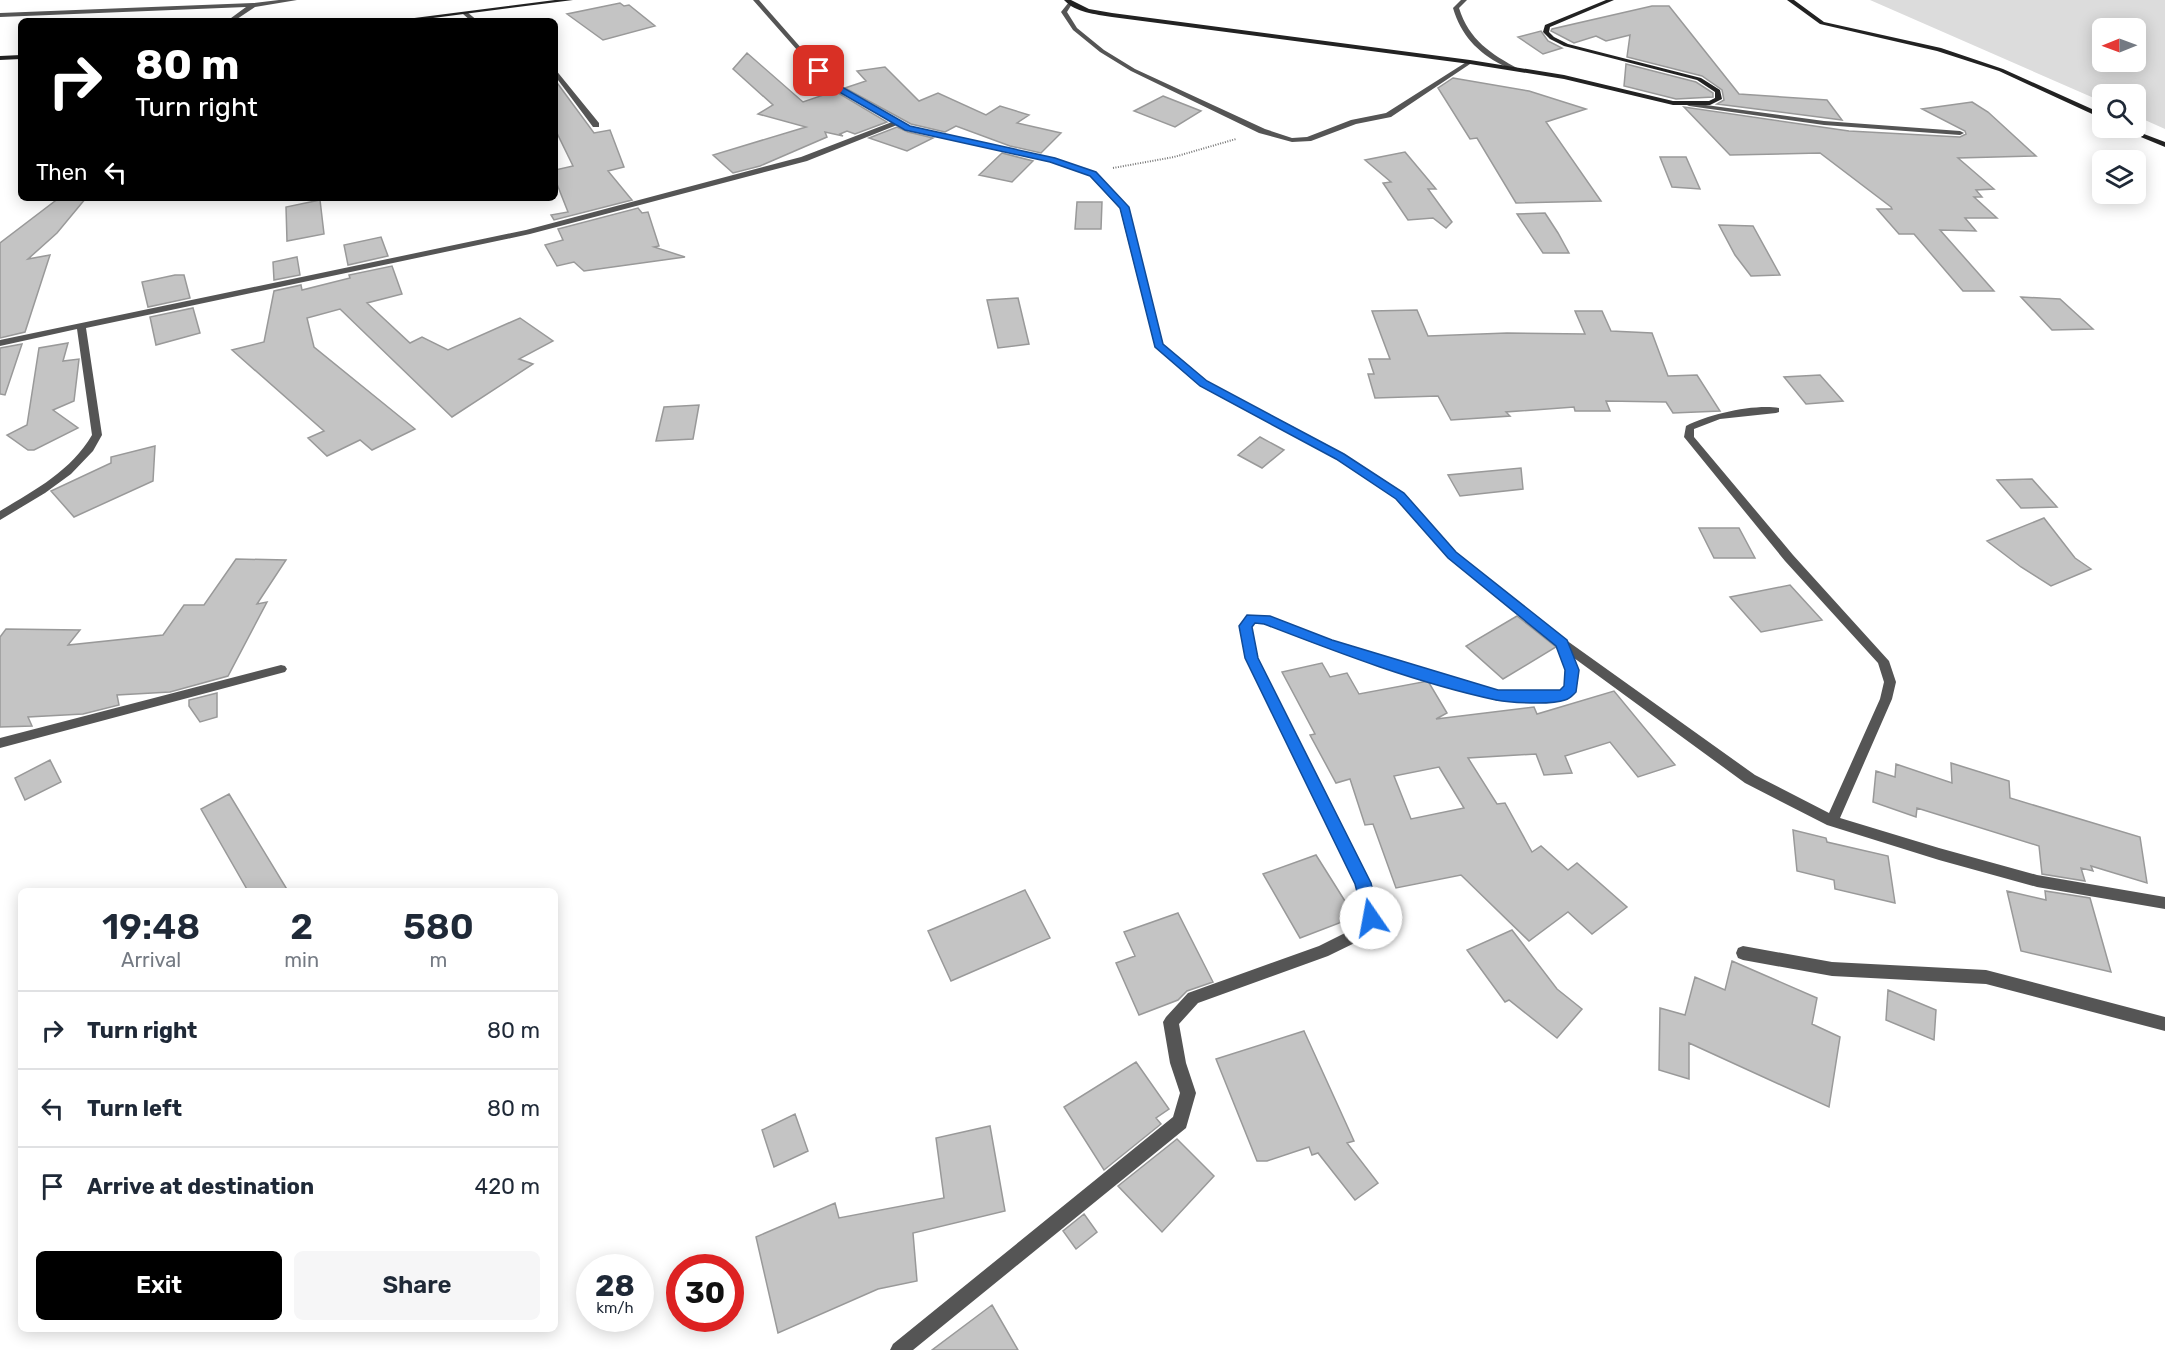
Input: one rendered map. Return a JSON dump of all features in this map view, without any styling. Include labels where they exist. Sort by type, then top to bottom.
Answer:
[{"type":"main road","points":[[421,18],[533,2],[570,0]]},
{"type":"main road","points":[[1068,2],[1112,15],[1470,62],[1690,105],[1710,103],[1719,99],[1718,91],[1700,79],[1566,45],[1546,32],[1546,26],[1556,21],[1611,0]]},
{"type":"main road","points":[[1790,0],[1822,23],[1939,49],[2001,70],[2092,112]]},
{"type":"main road","points":[[0,58],[18,57]]},
{"type":"main road","points":[[2146,137],[2165,145]]},
{"type":"street","points":[[0,15],[253,5],[294,0]]},
{"type":"street","points":[[756,0],[830,84],[908,128],[1052,160],[1093,174],[1124,207],[1158,345],[1203,384],[1340,456],[1400,496],[1452,555],[1562,643],[1750,779],[1832,821],[2037,881],[2165,903]]},
{"type":"street","points":[[1464,0],[1456,8],[1467,35],[1486,55],[1517,70]]},
{"type":"street","points":[[1068,2],[1064,12],[1068,22],[1117,62],[1269,134],[1292,140],[1308,139],[1354,122],[1388,115],[1470,62]]},
{"type":"street","points":[[234,18],[253,5]]},
{"type":"street","points":[[465,13],[471,18]]},
{"type":"street","points":[[558,75],[596,125]]},
{"type":"street","points":[[1690,105],[1824,123],[1960,133]]},
{"type":"street","points":[[0,343],[527,232],[804,159],[897,122]]},
{"type":"street","points":[[0,516],[58,478],[89,451],[97,435],[81,326]]},
{"type":"street","points":[[1776,410],[1724,415],[1701,421],[1689,428],[1689,438],[1789,558],[1883,661],[1890,682],[1886,699],[1832,821]]},
{"type":"street","points":[[899,1350],[1180,1122],[1188,1094],[1178,1063],[1171,1022],[1193,998],[1323,951],[1364,931],[1371,918],[1363,883],[1252,658],[1246,626],[1252,618],[1265,620],[1338,647],[1498,696],[1563,696],[1571,688],[1572,670],[1562,643]]},
{"type":"street","points":[[0,743],[281,669]]},
{"type":"street","points":[[1743,953],[1832,969],[1986,977],[2165,1024]]},
{"type":"path","points":[[1093,174],[1123,165],[1174,157],[1229,143],[1236,139],[1269,134]]},
{"type":"shaded area","points":[[1870,0],[2165,0],[2165,129],[2146,120],[2146,84],[2092,84],[2092,97]]},
{"type":"building","points":[[620,3],[624,6],[629,5],[655,26],[603,40],[567,14]]},
{"type":"building","points":[[1652,6],[1669,6],[1739,94],[1827,100],[1842,120],[1717,104],[1724,100],[1722,90],[1702,76],[1627,57],[1630,35],[1606,41],[1596,36],[1574,43],[1551,31]]},
{"type":"building","points":[[1541,31],[1548,41],[1562,48],[1543,54],[1518,37]]},
{"type":"building","points":[[747,53],[803,102],[835,91],[887,122],[855,134],[847,131],[840,134],[843,136],[825,132],[827,137],[760,166],[733,173],[713,155],[806,127],[758,114],[773,105],[733,69]]},
{"type":"building","points":[[1626,64],[1696,82],[1713,93],[1713,97],[1676,99],[1624,86]]},
{"type":"building","points":[[885,67],[919,101],[938,93],[986,115],[1000,106],[1029,115],[1017,123],[1061,133],[1041,153],[1010,146],[956,126],[945,132],[911,124],[845,88],[866,81],[857,71]]},
{"type":"building","points":[[1453,78],[1529,91],[1586,109],[1546,122],[1601,201],[1516,203],[1477,138],[1470,139],[1438,88]]},
{"type":"building","points":[[558,84],[594,133],[610,130],[624,167],[608,171],[632,200],[554,220],[551,215],[568,212],[558,187],[558,169],[573,166],[558,135]]},
{"type":"building","points":[[1163,96],[1201,111],[1175,127],[1134,111]]},
{"type":"building","points":[[1972,102],[1988,112],[2036,156],[1958,158],[1994,189],[1976,190],[1982,197],[1974,197],[1997,218],[1965,218],[1976,231],[1940,230],[1994,291],[1963,291],[1914,234],[1899,234],[1877,209],[1892,209],[1891,207],[1820,153],[1730,155],[1684,107],[1849,131],[1960,137],[1966,134],[1965,131],[1922,109]]},
{"type":"building","points":[[897,127],[933,138],[907,151],[869,138]]},
{"type":"building","points":[[1405,152],[1436,189],[1428,189],[1452,222],[1446,228],[1433,218],[1408,220],[1383,183],[1391,182],[1365,160]]},
{"type":"building","points":[[1002,153],[1033,161],[1012,182],[979,175]]},
{"type":"building","points":[[1660,157],[1686,157],[1700,189],[1672,187]]},
{"type":"building","points":[[55,201],[84,201],[57,233],[28,259],[50,255],[25,332],[0,338],[0,243]]},
{"type":"building","points":[[320,201],[324,234],[287,241],[286,207]]},
{"type":"building","points":[[1077,202],[1102,202],[1101,229],[1075,229]]},
{"type":"building","points":[[638,208],[642,213],[648,212],[659,246],[654,247],[685,257],[584,271],[574,262],[557,266],[545,245],[563,240],[558,229]]},
{"type":"building","points":[[1545,213],[1569,253],[1543,253],[1517,214]]},
{"type":"building","points":[[1719,225],[1753,226],[1780,275],[1751,276],[1735,255]]},
{"type":"building","points":[[381,237],[388,256],[348,265],[344,245]]},
{"type":"building","points":[[297,257],[300,275],[274,280],[273,262]]},
{"type":"building","points":[[392,266],[402,294],[367,303],[410,343],[422,337],[448,350],[520,318],[553,341],[519,359],[533,364],[452,417],[340,309],[307,318],[314,347],[415,429],[372,450],[360,440],[327,456],[308,438],[324,431],[232,350],[264,342],[274,291],[301,285],[302,290],[350,278],[349,275]]},
{"type":"building","points":[[184,275],[190,298],[148,307],[142,282]]},
{"type":"building","points":[[2021,297],[2060,299],[2093,329],[2052,330]]},
{"type":"building","points":[[1018,298],[1029,344],[998,348],[987,300]]},
{"type":"building","points":[[193,308],[200,333],[156,345],[150,317]]},
{"type":"building","points":[[1417,310],[1428,336],[1507,333],[1585,334],[1575,311],[1602,311],[1611,331],[1652,333],[1668,376],[1697,375],[1720,411],[1673,413],[1666,402],[1606,401],[1610,411],[1575,411],[1574,407],[1506,412],[1510,416],[1451,420],[1438,396],[1375,398],[1368,374],[1374,374],[1369,359],[1390,359],[1372,311]]},
{"type":"building","points":[[68,343],[63,361],[79,359],[74,401],[53,410],[78,428],[34,450],[28,450],[7,435],[27,425],[39,348]]},
{"type":"building","points":[[22,344],[5,395],[0,394],[0,348]]},
{"type":"building","points":[[1820,375],[1843,401],[1806,404],[1784,377]]},
{"type":"building","points":[[699,405],[693,439],[656,441],[664,407]]},
{"type":"building","points":[[1260,437],[1284,450],[1262,468],[1238,455]]},
{"type":"building","points":[[155,446],[153,481],[74,517],[51,491],[111,463],[111,457]]},
{"type":"building","points":[[1521,468],[1523,489],[1460,496],[1448,475]]},
{"type":"building","points":[[2032,479],[2057,507],[2021,508],[1997,480]]},
{"type":"building","points":[[2044,518],[2075,558],[2091,569],[2051,586],[1987,541]]},
{"type":"building","points":[[1699,528],[1739,528],[1755,558],[1714,558]]},
{"type":"building","points":[[236,559],[286,560],[257,604],[267,602],[228,676],[170,692],[117,695],[119,705],[83,714],[28,717],[32,726],[0,727],[0,637],[6,629],[80,630],[68,645],[163,635],[184,605],[204,605]]},
{"type":"building","points":[[1790,585],[1822,620],[1761,632],[1730,597]]},
{"type":"building","points":[[1517,616],[1556,647],[1503,679],[1466,646]]},
{"type":"building","points":[[1322,663],[1330,677],[1347,673],[1359,694],[1428,681],[1447,713],[1436,719],[1534,707],[1537,714],[1614,691],[1675,765],[1638,777],[1610,742],[1565,756],[1572,773],[1544,775],[1536,754],[1468,758],[1497,804],[1505,803],[1532,852],[1541,846],[1568,870],[1577,863],[1627,907],[1592,934],[1568,912],[1529,941],[1461,875],[1396,888],[1373,824],[1365,825],[1350,779],[1336,783],[1310,735],[1315,734],[1282,672]],"holes":[[[1439,767],[1464,808],[1411,819],[1394,776]]]},
{"type":"building","points":[[217,693],[217,717],[200,722],[189,706],[189,700]]},
{"type":"building","points":[[50,760],[61,782],[25,800],[15,778]]},
{"type":"building","points":[[1951,763],[2009,781],[2010,798],[2140,837],[2147,883],[2091,866],[2093,871],[2081,868],[2085,881],[2042,874],[2039,846],[1917,808],[1916,817],[1873,802],[1876,771],[1895,777],[1896,764],[1952,783]]},
{"type":"building","points":[[229,794],[286,888],[246,888],[201,809]]},
{"type":"building","points":[[1793,830],[1826,838],[1827,842],[1888,856],[1895,903],[1835,889],[1834,880],[1797,871]]},
{"type":"building","points":[[1316,855],[1355,917],[1300,938],[1263,874]]},
{"type":"building","points":[[1025,890],[1050,938],[951,981],[928,931]]},
{"type":"building","points":[[2007,891],[2046,900],[2045,891],[2090,898],[2111,972],[2021,951]]},
{"type":"building","points":[[1178,913],[1213,982],[1187,991],[1178,1000],[1139,1015],[1116,963],[1135,956],[1124,932]]},
{"type":"building","points":[[1512,930],[1557,989],[1582,1009],[1557,1038],[1509,1000],[1505,1002],[1467,950]]},
{"type":"building","points":[[1732,961],[1817,998],[1812,1024],[1840,1037],[1829,1107],[1689,1043],[1689,1079],[1659,1070],[1660,1008],[1685,1015],[1695,977],[1725,990]]},
{"type":"building","points":[[1888,990],[1936,1010],[1934,1040],[1886,1020]]},
{"type":"building","points":[[1304,1031],[1354,1141],[1347,1143],[1378,1183],[1355,1200],[1318,1153],[1312,1155],[1309,1147],[1267,1161],[1257,1161],[1216,1059]]},
{"type":"building","points":[[1136,1062],[1169,1109],[1156,1118],[1161,1124],[1104,1170],[1064,1107]]},
{"type":"building","points":[[795,1114],[808,1151],[774,1167],[762,1130]]},
{"type":"building","points":[[990,1126],[1005,1211],[913,1233],[917,1281],[878,1289],[778,1333],[756,1237],[835,1203],[839,1218],[944,1198],[936,1138]]},
{"type":"building","points":[[1177,1139],[1214,1176],[1162,1232],[1118,1186]]},
{"type":"building","points":[[1084,1214],[1097,1232],[1076,1249],[1063,1231]]},
{"type":"building","points":[[992,1305],[1018,1350],[932,1350]]},
{"type":"route","points":[[819,71],[830,84],[908,128],[1052,160],[1093,174],[1124,207],[1158,345],[1203,384],[1340,456],[1400,496],[1452,555],[1562,643],[1572,670],[1571,688],[1563,696],[1536,698],[1498,696],[1327,643],[1265,620],[1252,618],[1246,626],[1246,641],[1252,658],[1363,883],[1371,908],[1371,918]]}]
